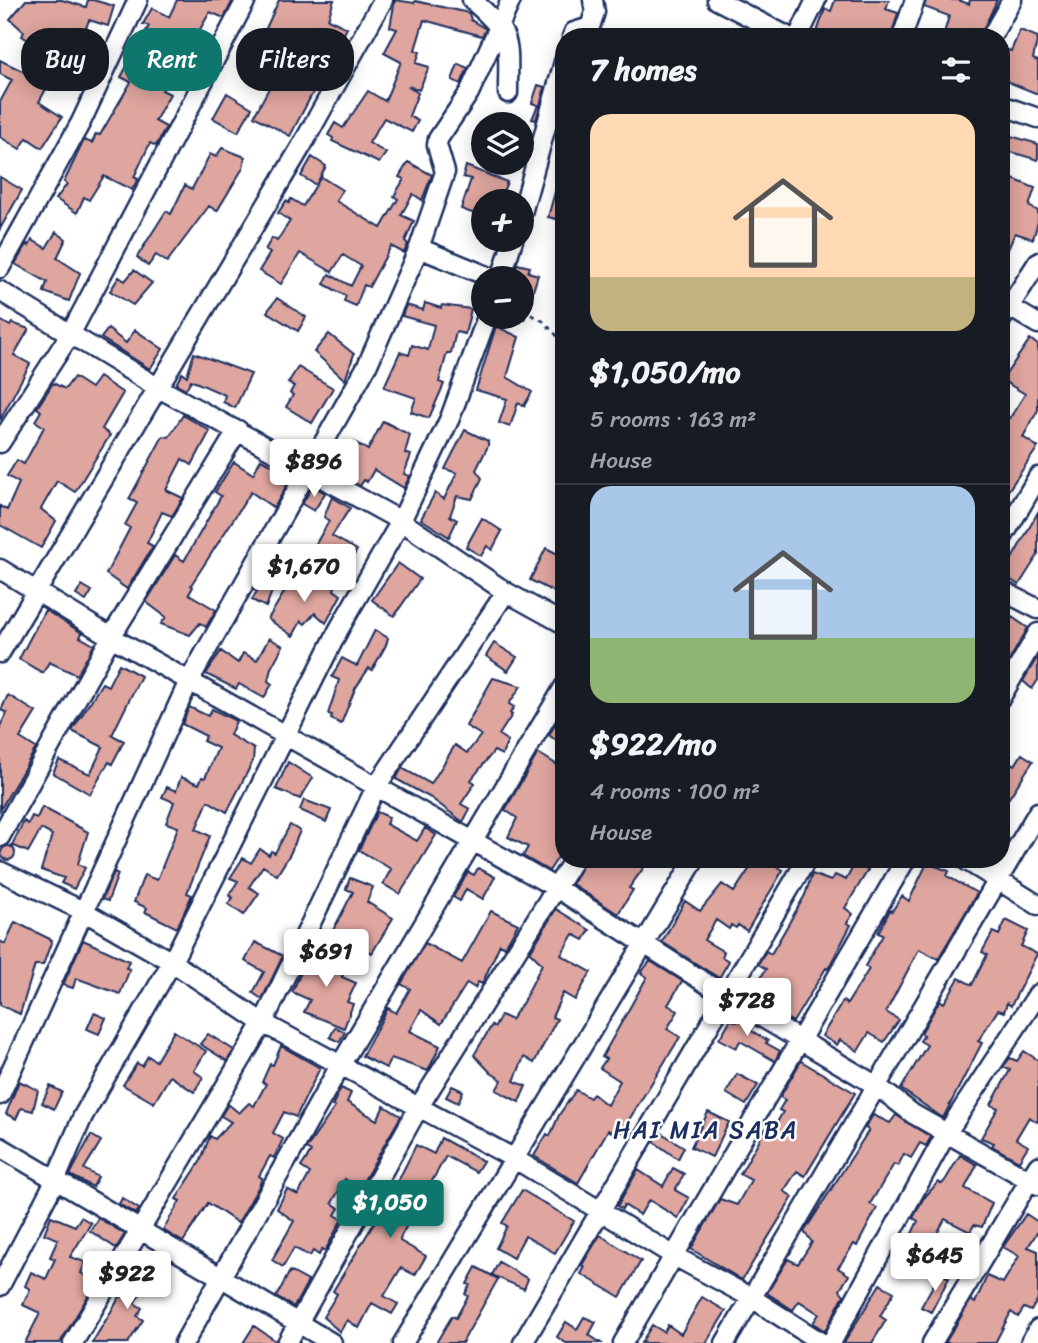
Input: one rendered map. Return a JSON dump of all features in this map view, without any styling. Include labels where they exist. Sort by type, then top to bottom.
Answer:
[{"type":"street","points":[[0,268],[81,122],[138,0]]},
{"type":"street","points":[[0,443],[71,333],[246,0]]},
{"type":"street","points":[[0,653],[301,147],[383,0]]},
{"type":"street","points":[[472,0],[500,25],[508,42],[508,93]]},
{"type":"street","points":[[0,1095],[23,1051],[83,911],[189,681],[367,366],[419,248],[445,172],[437,145],[438,139],[469,93],[511,0]]},
{"type":"street","points":[[587,28],[590,27],[595,12],[593,0]]},
{"type":"street","points":[[717,0],[771,28]]},
{"type":"street","points":[[802,28],[816,0]]},
{"type":"street","points":[[905,28],[915,0]]},
{"type":"street","points":[[997,28],[1012,0]]},
{"type":"street","points":[[529,189],[555,94]]},
{"type":"street","points":[[1010,108],[1038,118]]},
{"type":"street","points":[[419,248],[471,269]]},
{"type":"street","points":[[1010,304],[1038,262]]},
{"type":"street","points":[[0,291],[157,387],[401,521],[506,592],[555,619]]},
{"type":"street","points":[[1010,315],[1038,324]]},
{"type":"street","points":[[0,1286],[56,1179],[83,1115],[172,962],[339,629],[401,521],[450,418],[483,329]]},
{"type":"street","points":[[0,837],[111,637],[238,430]]},
{"type":"street","points":[[1010,525],[1038,477]]},
{"type":"street","points":[[0,569],[111,637],[558,889],[726,996],[877,1086],[913,1114],[946,1134],[1035,1177],[932,1343]]},
{"type":"street","points":[[73,1343],[263,1023],[376,787],[506,592]]},
{"type":"street","points":[[1010,595],[1038,609]]},
{"type":"street","points":[[1010,681],[1038,633]]},
{"type":"street","points":[[184,1343],[470,841],[555,702]]},
{"type":"street","points":[[1010,857],[1038,812]]},
{"type":"street","points":[[287,1343],[420,1105],[569,868]]},
{"type":"street","points":[[403,1343],[690,868]]},
{"type":"street","points":[[523,1343],[802,868]]},
{"type":"street","points":[[623,1343],[676,1257],[901,868]]},
{"type":"street","points":[[977,868],[1038,905]]},
{"type":"street","points":[[725,1343],[1003,868]]},
{"type":"street","points":[[0,871],[83,911],[172,962],[263,1023],[420,1105],[515,1159],[676,1257],[752,1298],[822,1343]]},
{"type":"street","points":[[831,1343],[946,1134],[1038,995]]},
{"type":"street","points":[[0,1147],[332,1343]]},
{"type":"street","points":[[1030,1343],[1038,1329]]},
{"type":"path","points":[[534,316],[555,334]]},
{"type":"building","points":[[26,0],[62,0],[86,7],[88,0],[93,0],[114,6],[108,26],[89,20],[86,28],[21,29],[10,19]]},
{"type":"building","points":[[177,0],[233,0],[224,18],[210,12],[201,28],[148,28],[149,26],[143,24],[152,8],[169,17]]},
{"type":"building","points":[[279,0],[334,0],[328,19],[347,28],[266,28]]},
{"type":"building","points":[[395,0],[415,1],[469,13],[471,20],[486,29],[482,36],[424,20],[415,50],[420,52],[416,63],[429,67],[419,90],[408,86],[418,93],[409,116],[418,121],[412,132],[384,118],[369,143],[386,153],[379,163],[332,141],[333,138],[328,135],[335,123],[343,128],[368,91],[385,101],[401,62],[384,53],[397,29],[390,27]]},
{"type":"building","points":[[835,0],[889,0],[886,9],[898,13],[894,28],[818,28],[825,9],[831,11]]},
{"type":"building","points":[[926,0],[958,0],[969,4],[970,0],[997,0],[984,28],[946,28],[949,16],[924,7]]},
{"type":"building","points":[[1020,30],[1038,37],[1033,59],[1038,61],[1038,94],[1010,83],[1011,51]]},
{"type":"building","points":[[0,60],[21,70],[21,91],[45,91],[39,102],[62,117],[42,148],[27,138],[20,149],[0,137],[0,102],[12,80],[0,74]]},
{"type":"building","points":[[458,64],[468,68],[461,84],[452,80]]},
{"type":"building","points":[[538,85],[545,87],[536,120],[534,114],[538,105],[532,103]]},
{"type":"building","points":[[126,91],[164,91],[170,94],[155,121],[166,127],[156,146],[150,143],[134,177],[138,179],[132,190],[104,176],[89,200],[84,197],[77,213],[56,199],[67,184],[64,182],[84,140],[92,143],[96,134],[100,135]]},
{"type":"building","points":[[267,91],[314,91],[290,136],[254,116]]},
{"type":"building","points":[[227,93],[252,108],[238,132],[213,118]]},
{"type":"building","points":[[1010,136],[1038,144],[1038,160],[1011,152],[1010,155]]},
{"type":"building","points":[[222,148],[245,157],[243,168],[217,211],[209,206],[167,262],[156,255],[148,266],[137,257],[166,211],[171,214],[185,185],[192,189],[210,154],[216,157]]},
{"type":"building","points":[[312,157],[326,166],[316,185],[301,176]]},
{"type":"building","points":[[408,162],[432,175],[422,200],[413,194],[401,215],[414,221],[405,241],[408,244],[404,253],[391,246],[369,287],[364,285],[356,306],[344,301],[346,296],[324,284],[329,274],[351,286],[361,266],[343,255],[332,272],[300,253],[281,284],[259,271],[270,253],[265,250],[272,238],[277,241],[290,221],[278,213],[286,201],[289,203],[291,199],[303,206],[321,177],[342,190],[336,201],[381,228],[398,199],[394,196],[404,179],[399,177]]},
{"type":"building","points":[[466,166],[471,168],[471,175],[489,175],[507,182],[504,189],[471,189],[471,213],[461,209],[471,179],[463,177]]},
{"type":"building","points":[[0,177],[22,190],[0,229]]},
{"type":"building","points":[[1010,178],[1035,188],[1029,206],[1038,211],[1033,239],[1015,233],[1010,245]]},
{"type":"building","points":[[555,192],[555,219],[548,217]]},
{"type":"building","points":[[56,232],[66,239],[57,258],[80,273],[69,301],[44,292],[47,282],[15,264],[32,240],[46,248]]},
{"type":"building","points":[[134,270],[152,283],[133,305],[110,291],[119,277],[125,281]]},
{"type":"building","points":[[277,298],[306,317],[298,331],[267,312]]},
{"type":"building","points":[[425,303],[441,308],[442,305],[471,309],[465,334],[456,332],[451,353],[447,353],[439,382],[444,384],[429,418],[411,412],[416,398],[384,387],[400,352],[409,355],[412,345],[428,350],[434,325],[402,316],[406,305],[423,310]]},
{"type":"building","points":[[0,320],[10,326],[12,323],[29,329],[14,355],[30,364],[0,420]]},
{"type":"building","points":[[108,329],[126,343],[135,330],[163,349],[150,369],[101,338]]},
{"type":"building","points":[[495,329],[502,329],[519,337],[507,377],[532,392],[524,406],[518,403],[510,427],[499,423],[507,399],[476,390]]},
{"type":"building","points":[[329,334],[354,354],[345,380],[314,352]]},
{"type":"building","points":[[1030,339],[1038,345],[1038,410],[1023,437],[1038,447],[1010,488],[1010,418],[1025,394],[1010,385],[1010,368]]},
{"type":"building","points":[[194,353],[251,374],[235,408],[223,402],[225,395],[191,380],[186,389],[176,384],[182,373],[187,376]]},
{"type":"building","points":[[298,367],[333,388],[312,423],[286,407],[293,395],[290,393],[294,386],[288,383]]},
{"type":"building","points":[[74,377],[91,388],[99,377],[123,393],[102,429],[110,435],[75,492],[57,481],[41,509],[56,521],[41,548],[0,525],[0,506],[7,510],[19,483],[7,476],[17,460],[24,464],[44,427],[35,421],[41,411],[37,408],[53,383],[65,389]]},
{"type":"building","points":[[183,415],[210,431],[192,465],[182,459],[166,490],[183,498],[172,516],[162,512],[147,543],[153,546],[127,589],[106,574],[130,528],[125,525],[137,503],[129,499],[163,436],[169,437]]},
{"type":"building","points":[[383,421],[410,435],[405,453],[411,455],[404,474],[410,476],[404,488],[374,470],[367,482],[364,480],[360,486],[335,472],[348,442],[353,445],[354,442],[368,450]]},
{"type":"building","points":[[465,430],[488,441],[488,446],[476,470],[482,478],[472,499],[457,496],[450,516],[457,520],[449,537],[421,519],[435,493],[444,499],[457,473],[445,469]]},
{"type":"building","points":[[261,459],[292,476],[274,508],[251,492],[191,585],[193,587],[189,594],[216,610],[206,627],[200,623],[190,635],[161,624],[166,617],[146,602],[175,555],[184,561],[221,496],[215,492],[234,462],[253,474]]},
{"type":"building","points":[[313,486],[325,493],[314,511],[302,504]]},
{"type":"building","points":[[332,497],[350,508],[332,536],[357,550],[342,574],[310,554],[329,521],[324,517]]},
{"type":"building","points":[[1038,512],[1038,555],[1019,585],[1010,579],[1010,562]]},
{"type":"building","points":[[482,518],[502,531],[492,550],[487,546],[481,556],[466,547]]},
{"type":"building","points":[[546,548],[555,552],[555,592],[530,580]]},
{"type":"building","points":[[271,563],[281,567],[266,607],[252,600],[257,591],[254,590]]},
{"type":"building","points":[[398,563],[420,579],[394,616],[372,600]]},
{"type":"building","points":[[302,574],[335,587],[334,590],[341,595],[326,623],[315,613],[305,624],[301,621],[293,636],[268,619],[291,581],[298,584]]},
{"type":"building","points":[[82,585],[92,591],[86,601],[76,595]]},
{"type":"building","points":[[45,610],[82,633],[80,637],[94,645],[77,675],[49,662],[43,673],[19,659]]},
{"type":"building","points":[[1012,617],[1028,628],[1010,659]]},
{"type":"building","points":[[375,630],[388,638],[386,645],[372,670],[369,668],[355,689],[341,724],[331,719],[332,715],[328,714],[339,680],[332,677],[342,658],[357,666]]},
{"type":"building","points":[[269,638],[283,646],[271,668],[268,681],[272,684],[264,698],[239,684],[236,689],[206,674],[221,651],[238,663],[243,653],[257,660]]},
{"type":"building","points":[[494,643],[517,657],[508,671],[486,656]]},
{"type":"building","points":[[1038,656],[1038,680],[1032,689],[1023,681]]},
{"type":"building","points":[[119,664],[141,676],[112,735],[124,741],[112,764],[109,762],[90,794],[53,773],[59,760],[90,774],[103,747],[72,731],[102,683],[108,686]]},
{"type":"building","points":[[493,678],[521,686],[509,704],[514,707],[510,713],[512,715],[499,735],[508,741],[502,755],[494,751],[471,780],[475,783],[461,804],[470,809],[463,822],[431,798],[396,779],[402,768],[431,784],[455,745],[467,753],[481,735],[466,726]]},
{"type":"building","points":[[8,695],[36,712],[20,738],[36,748],[0,810],[0,726],[7,713],[1,710]]},
{"type":"building","points":[[189,707],[208,716],[212,709],[236,721],[230,735],[254,749],[253,761],[227,812],[208,801],[196,829],[210,836],[187,893],[192,895],[177,928],[145,912],[147,908],[134,902],[144,875],[157,880],[178,827],[166,823],[174,802],[162,797],[167,787],[176,791],[181,777],[199,784],[202,777],[205,778],[218,748],[203,741],[206,736],[182,724]]},
{"type":"building","points":[[555,725],[555,740],[549,735]]},
{"type":"building","points":[[538,753],[555,763],[555,862],[549,871],[523,856],[528,847],[508,837],[517,818],[505,810]]},
{"type":"building","points":[[1022,754],[1033,761],[1010,796],[1010,763],[1015,765]]},
{"type":"building","points":[[288,762],[313,778],[300,799],[276,789]]},
{"type":"building","points":[[304,800],[331,810],[326,822],[300,810]]},
{"type":"building","points":[[42,807],[88,832],[78,864],[85,868],[74,889],[61,883],[64,878],[41,870],[52,835],[41,829],[28,852],[12,845],[24,821],[28,824],[32,816],[37,818]]},
{"type":"building","points":[[377,812],[389,817],[386,824],[417,841],[425,828],[436,835],[400,894],[383,884],[391,869],[359,850]]},
{"type":"building","points":[[290,825],[300,831],[290,854],[277,875],[263,866],[249,887],[259,893],[244,915],[228,904],[233,898],[229,895],[238,881],[230,878],[243,858],[251,863],[260,849],[269,855],[271,851],[275,853]]},
{"type":"building","points":[[8,846],[13,848],[13,858],[8,860],[3,858],[1,853],[3,848]]},
{"type":"building","points":[[478,868],[495,877],[483,899],[466,889],[460,901],[453,897],[468,872],[474,875]]},
{"type":"building","points":[[580,868],[643,868],[629,888],[633,890],[618,914],[572,884]]},
{"type":"building","points":[[750,868],[783,870],[747,931],[738,925],[736,928],[731,925],[729,929],[716,920],[704,940],[724,952],[722,957],[729,961],[719,978],[662,942],[685,901],[700,911],[722,884],[734,892]]},
{"type":"building","points":[[852,868],[868,870],[845,908],[853,914],[847,923],[851,925],[828,969],[826,968],[793,1022],[742,992],[747,984],[754,988],[766,969],[758,964],[766,951],[771,954],[805,895],[812,874],[831,881],[835,875],[846,880]]},
{"type":"building","points":[[925,868],[949,871],[947,876],[977,893],[938,959],[919,949],[886,1012],[899,1020],[884,1042],[869,1033],[858,1051],[840,1040],[837,1045],[822,1036],[843,1001],[847,1004],[869,969],[865,966],[883,935],[878,933],[890,910],[892,911],[902,896],[909,901]]},
{"type":"building","points":[[114,872],[118,874],[108,901],[102,899]]},
{"type":"building","points":[[350,878],[373,887],[367,902],[393,918],[372,953],[332,932],[353,892],[346,889]]},
{"type":"building","points":[[556,909],[590,930],[584,940],[573,934],[561,955],[591,972],[575,1000],[563,993],[552,1017],[557,1019],[534,1063],[524,1057],[514,1081],[526,1086],[519,1102],[496,1090],[502,1080],[491,1073],[474,1055],[501,1015],[511,1020],[523,1002],[542,964],[530,952]]},
{"type":"building","points":[[491,911],[518,924],[505,947],[500,944],[482,984],[478,982],[475,988],[467,983],[441,1024],[421,1010],[410,1031],[440,1046],[428,1071],[391,1058],[386,1068],[362,1056],[388,1008],[396,1013],[410,989],[401,984],[425,943],[462,963]]},
{"type":"building","points":[[1006,920],[1028,931],[1021,946],[1037,954],[1011,1006],[1007,1003],[1004,1012],[998,1010],[978,1041],[982,1043],[943,1118],[901,1089],[927,1045],[920,1041],[924,1035],[921,1033],[940,1000],[944,1003],[959,978],[972,985],[987,955],[982,952],[993,932],[999,935]]},
{"type":"building","points":[[15,922],[52,940],[43,965],[35,965],[20,1014],[0,1005],[0,941],[5,944]]},
{"type":"building","points":[[83,940],[129,961],[126,968],[130,969],[120,994],[76,978],[73,988],[63,985]]},
{"type":"building","points":[[255,942],[283,956],[262,999],[253,993],[264,972],[245,961]]},
{"type":"building","points":[[315,951],[347,965],[342,977],[356,983],[347,1002],[353,1004],[344,1028],[304,1012],[310,1000],[292,992],[303,968]]},
{"type":"building","points":[[650,961],[682,981],[668,1005],[678,1011],[667,1029],[680,1037],[619,1136],[608,1130],[578,1183],[534,1156],[547,1134],[550,1136],[559,1115],[576,1090],[590,1098],[593,1094],[607,1105],[620,1081],[600,1068],[606,1059],[602,1057],[647,977],[641,973]]},
{"type":"building","points":[[94,1013],[106,1018],[99,1034],[87,1029]]},
{"type":"building","points":[[740,1017],[753,1025],[752,1031],[768,1041],[766,1043],[780,1051],[775,1061],[740,1041],[736,1048],[719,1039],[731,1019],[737,1022]]},
{"type":"building","points":[[335,1027],[345,1032],[339,1042],[330,1037]]},
{"type":"building","points":[[174,1031],[206,1051],[194,1071],[203,1077],[194,1092],[170,1076],[154,1103],[123,1085],[137,1063],[142,1066],[148,1056],[156,1061]]},
{"type":"building","points":[[208,1034],[234,1050],[227,1061],[200,1044]]},
{"type":"building","points":[[281,1046],[320,1068],[296,1117],[284,1112],[273,1133],[283,1139],[274,1158],[270,1156],[259,1176],[262,1178],[259,1186],[238,1223],[208,1203],[183,1242],[163,1230],[180,1201],[176,1199],[200,1162],[210,1136],[215,1139],[231,1122],[221,1116],[228,1104],[239,1113],[249,1103],[254,1106],[266,1084],[262,1082],[270,1064],[273,1065]]},
{"type":"building","points":[[1024,1051],[1038,1060],[1038,1122],[1029,1117],[1016,1139],[1028,1146],[1019,1161],[992,1146],[994,1143],[981,1138],[998,1108],[991,1105],[1010,1070],[1003,1067],[1010,1058],[1017,1061]]},
{"type":"building","points":[[801,1061],[855,1093],[805,1176],[797,1171],[784,1191],[793,1197],[742,1280],[691,1249],[720,1199],[737,1205],[751,1180],[740,1174],[766,1128],[772,1131],[783,1112],[779,1110],[785,1100],[780,1097]]},
{"type":"building","points":[[737,1074],[758,1085],[746,1105],[726,1093]]},
{"type":"building","points":[[19,1081],[38,1090],[33,1111],[21,1108],[16,1119],[6,1114]]},
{"type":"building","points":[[50,1086],[62,1092],[54,1109],[42,1103]]},
{"type":"building","points":[[452,1086],[463,1091],[458,1103],[446,1097]]},
{"type":"building","points":[[341,1088],[351,1093],[347,1102],[377,1120],[384,1106],[401,1116],[359,1189],[345,1179],[332,1203],[339,1208],[335,1215],[342,1219],[325,1251],[322,1249],[319,1255],[313,1251],[310,1256],[294,1248],[283,1267],[272,1260],[294,1221],[277,1209],[287,1189],[298,1195],[310,1173],[301,1167],[311,1152],[306,1149],[335,1107],[332,1106]]},
{"type":"building","points":[[708,1112],[729,1122],[712,1157],[691,1147]]},
{"type":"building","points":[[873,1115],[890,1123],[896,1115],[931,1137],[926,1146],[920,1143],[911,1158],[904,1154],[898,1166],[894,1164],[870,1204],[877,1208],[857,1246],[854,1244],[838,1268],[849,1275],[840,1290],[844,1295],[825,1331],[813,1323],[819,1314],[799,1301],[793,1310],[767,1293],[788,1259],[798,1264],[812,1242],[804,1232],[869,1130],[865,1128]]},
{"type":"building","points":[[660,1132],[684,1147],[678,1159],[654,1142]]},
{"type":"building","points":[[91,1135],[101,1141],[84,1169],[98,1177],[93,1187],[70,1175]]},
{"type":"building","points":[[441,1138],[483,1161],[476,1172],[446,1156],[401,1236],[400,1241],[426,1256],[415,1275],[401,1268],[384,1296],[398,1304],[392,1314],[372,1303],[359,1328],[347,1320],[340,1332],[323,1317],[337,1294],[333,1291],[391,1195],[416,1145],[434,1154]]},
{"type":"building","points":[[960,1155],[977,1165],[965,1188],[992,1203],[982,1227],[974,1225],[970,1232],[945,1219],[927,1252],[908,1242],[918,1221],[913,1218],[923,1199],[938,1182],[942,1184]]},
{"type":"building","points":[[673,1168],[684,1174],[675,1190],[689,1198],[678,1218],[649,1200],[640,1215],[624,1205],[622,1209],[617,1206],[638,1170],[663,1186]]},
{"type":"building","points":[[522,1190],[574,1221],[555,1253],[525,1236],[513,1258],[496,1248],[507,1226],[502,1223]]},
{"type":"building","points":[[122,1198],[139,1209],[136,1214],[119,1204]]},
{"type":"building","points":[[1026,1214],[1038,1222],[1038,1231],[1028,1247],[1038,1251],[1038,1299],[1031,1311],[1024,1308],[1018,1317],[1011,1312],[995,1343],[945,1343],[971,1300],[975,1303],[987,1276],[1003,1283],[1019,1256],[1003,1247]]},
{"type":"building","points":[[51,1216],[75,1226],[81,1217],[91,1223],[70,1257],[85,1262],[81,1273],[97,1281],[60,1343],[25,1343],[40,1313],[23,1305],[30,1289],[25,1286],[31,1272],[46,1279],[55,1259],[50,1257],[58,1239],[44,1234]]},
{"type":"building","points":[[98,1218],[125,1234],[116,1248],[90,1231]]},
{"type":"building","points":[[600,1235],[641,1261],[620,1297],[581,1274],[585,1267],[582,1265]]},
{"type":"building","points":[[932,1244],[958,1256],[948,1276],[921,1263]]},
{"type":"building","points":[[499,1262],[528,1279],[524,1289],[492,1275]]},
{"type":"building","points":[[145,1264],[162,1275],[155,1285],[149,1281],[134,1303],[142,1308],[137,1316],[143,1320],[128,1343],[92,1343],[121,1295],[124,1297]]},
{"type":"building","points":[[476,1267],[498,1279],[462,1343],[436,1343],[452,1316],[456,1318],[468,1296],[465,1294],[470,1285],[467,1284]]},
{"type":"building","points":[[290,1271],[308,1281],[294,1307],[276,1297]]},
{"type":"building","points":[[940,1273],[949,1278],[931,1312],[921,1307]]},
{"type":"building","points":[[880,1284],[894,1292],[880,1316],[886,1320],[872,1343],[844,1343]]},
{"type":"building","points":[[702,1297],[726,1311],[706,1343],[641,1343],[652,1325],[664,1332],[668,1325],[681,1334]]},
{"type":"building","points":[[584,1317],[596,1322],[589,1335],[601,1343],[566,1343],[557,1337],[566,1322],[577,1329]]},
{"type":"building","points":[[254,1326],[276,1341],[276,1343],[243,1343]]},
{"type":"district","name":"HAI MIA SABA","points":[[706,1130]]}]
